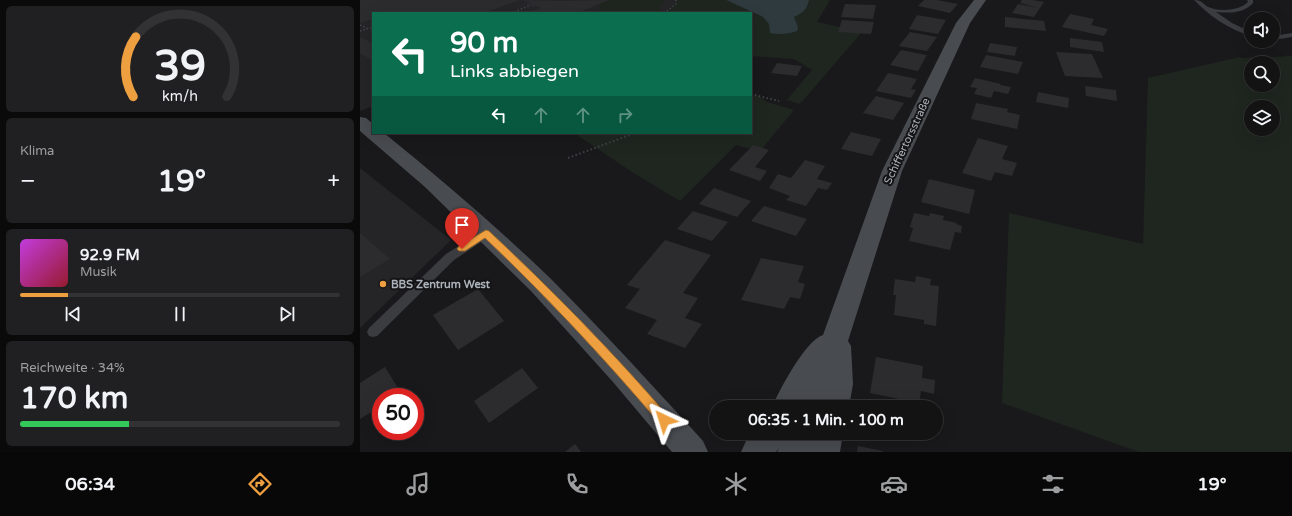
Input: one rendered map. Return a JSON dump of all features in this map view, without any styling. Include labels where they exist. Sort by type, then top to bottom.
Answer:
[{"type":"main road","name":"Schiffertorsstraße","points":[[813,400],[892,171],[963,23],[980,0]]},
{"type":"main road","points":[[360,122],[372,132]]},
{"type":"main road","points":[[374,134],[432,182],[540,284],[613,362],[692,452]]},
{"type":"main road","name":"Schiffertorsstraße","points":[[791,400],[805,373],[836,335]]},
{"type":"main road","points":[[836,335],[839,384],[836,400]]},
{"type":"main road","points":[[758,452],[766,440]]},
{"type":"main road","points":[[793,452],[797,440]]},
{"type":"main road","points":[[824,452],[827,440]]},
{"type":"lane","points":[[1197,0],[1208,10],[1244,30]]},
{"type":"lane","points":[[1208,10],[1234,11],[1248,6],[1251,2],[1250,0]]},
{"type":"lane","points":[[1280,37],[1292,35]]},
{"type":"lane","points":[[373,332],[450,257],[486,233]]},
{"type":"path","points":[[665,12],[676,4],[676,0]]},
{"type":"path","points":[[514,12],[529,6]]},
{"type":"path","points":[[360,25],[367,29]]},
{"type":"path","points":[[360,31],[372,27]]},
{"type":"path","points":[[752,94],[778,101]]},
{"type":"path","points":[[568,158],[632,134]]},
{"type":"shaded area","points":[[360,0],[676,0],[676,4],[665,12],[372,12],[372,106],[360,111]]},
{"type":"shaded area","points":[[609,0],[665,0],[657,12],[600,12],[601,9],[597,4]]},
{"type":"shaded area","points":[[676,0],[726,0],[763,17],[769,23],[770,31],[798,27],[794,17],[804,11],[809,0],[830,0],[817,22],[862,32],[800,104],[787,100],[812,70],[794,59],[752,56],[752,12],[665,12],[676,4]]},
{"type":"shaded area","points":[[726,0],[809,0],[804,11],[794,17],[798,27],[797,31],[781,34],[770,33],[769,24],[763,17]]},
{"type":"shaded area","points":[[1280,56],[1292,56],[1292,452],[1139,452],[1002,403],[1009,213],[1143,244],[1148,78],[1240,57],[1244,58],[1244,92],[1280,92]]},
{"type":"shaded area","points":[[752,95],[759,96],[767,102],[794,110],[760,151],[736,145],[680,201],[635,174],[575,134],[752,134]]},
{"type":"shaded area","name":"BBS Zentrum West","points":[[360,168],[451,240],[360,328]]},
{"type":"building","points":[[360,0],[520,0],[487,12],[372,12],[372,19],[360,23]]},
{"type":"building","points":[[523,0],[609,0],[582,11],[584,12],[533,12],[532,11],[541,8],[525,4],[530,3]]},
{"type":"building","points":[[924,0],[937,0],[958,4],[950,13],[918,6]]},
{"type":"building","points":[[1022,0],[1044,2],[1034,17],[1012,13],[1018,4],[1038,8],[1020,3]]},
{"type":"building","points":[[845,4],[876,5],[873,19],[841,17]]},
{"type":"building","points":[[1070,14],[1094,19],[1091,25],[1108,29],[1104,36],[1062,27]]},
{"type":"building","points":[[917,15],[946,20],[938,34],[909,29]]},
{"type":"building","points":[[1005,17],[1044,21],[1046,31],[1005,27]]},
{"type":"building","points":[[842,20],[874,22],[871,34],[838,32]]},
{"type":"building","points":[[910,32],[937,37],[927,51],[899,46]]},
{"type":"building","points":[[360,38],[363,38],[372,43],[372,60],[360,53]]},
{"type":"building","points":[[1070,38],[1102,42],[1104,52],[1070,47]]},
{"type":"building","points":[[990,43],[1017,47],[1015,56],[987,52]]},
{"type":"building","points":[[901,50],[927,55],[918,71],[890,65]]},
{"type":"building","points":[[1056,52],[1092,54],[1103,78],[1065,76]]},
{"type":"building","points":[[986,55],[1023,62],[1018,74],[980,67]]},
{"type":"building","points":[[777,63],[802,66],[797,76],[771,73]]},
{"type":"building","points":[[888,73],[917,79],[911,89],[916,90],[911,98],[876,91]]},
{"type":"building","points":[[975,78],[1011,87],[1008,94],[994,91],[991,98],[974,94],[977,88],[970,87]]},
{"type":"building","points":[[1085,86],[1116,90],[1117,101],[1086,96]]},
{"type":"building","points":[[1038,92],[1069,98],[1068,108],[1036,102]]},
{"type":"building","points":[[876,96],[904,103],[893,120],[863,113]]},
{"type":"building","points":[[976,103],[1008,109],[1007,112],[1020,115],[1017,129],[971,119]]},
{"type":"building","points":[[851,132],[881,139],[872,156],[841,149]]},
{"type":"building","points":[[978,138],[1008,146],[1002,159],[1017,163],[1012,176],[995,172],[991,181],[962,173]]},
{"type":"building","points":[[753,145],[769,150],[755,167],[767,171],[760,181],[729,170]]},
{"type":"building","points":[[805,160],[825,166],[817,179],[832,183],[827,190],[818,188],[806,206],[786,200],[790,196],[769,188],[778,174],[791,178]]},
{"type":"building","points":[[929,179],[975,190],[969,214],[921,202]]},
{"type":"building","points":[[714,188],[751,201],[737,217],[699,204]]},
{"type":"building","points":[[764,206],[807,219],[796,236],[751,221]]},
{"type":"building","points":[[693,211],[728,222],[712,241],[677,229]]},
{"type":"building","points":[[914,213],[929,216],[930,213],[944,216],[943,220],[957,223],[956,224],[962,226],[961,233],[955,232],[950,250],[909,241],[913,228],[910,227]]},
{"type":"building","points":[[360,233],[390,259],[360,277]]},
{"type":"building","points":[[665,240],[711,255],[683,293],[698,298],[685,318],[702,324],[685,348],[647,334],[657,320],[625,308],[640,289],[627,285]]},
{"type":"building","points":[[761,258],[804,266],[798,282],[805,284],[800,299],[790,297],[784,309],[741,300]]},
{"type":"building","points":[[916,276],[931,279],[930,285],[939,286],[936,326],[924,324],[924,320],[894,315],[896,295],[893,295],[895,279],[915,282]]},
{"type":"building","points":[[478,289],[504,321],[458,350],[433,315]]},
{"type":"building","points":[[876,357],[923,366],[922,378],[935,380],[934,394],[921,391],[920,400],[904,400],[870,393]]},
{"type":"building","points":[[385,367],[398,388],[372,388],[372,412],[360,419],[360,383]]},
{"type":"building","points":[[522,368],[538,388],[489,423],[474,401]]},
{"type":"building","points":[[575,444],[581,452],[565,452]]},
{"type":"building","points":[[858,446],[883,451],[857,452]]},
{"type":"place","name":"BBS Zentrum West","points":[[383,284]]},
{"type":"route","points":[[462,249],[486,233],[516,263],[540,284],[623,373],[664,420]]}]
